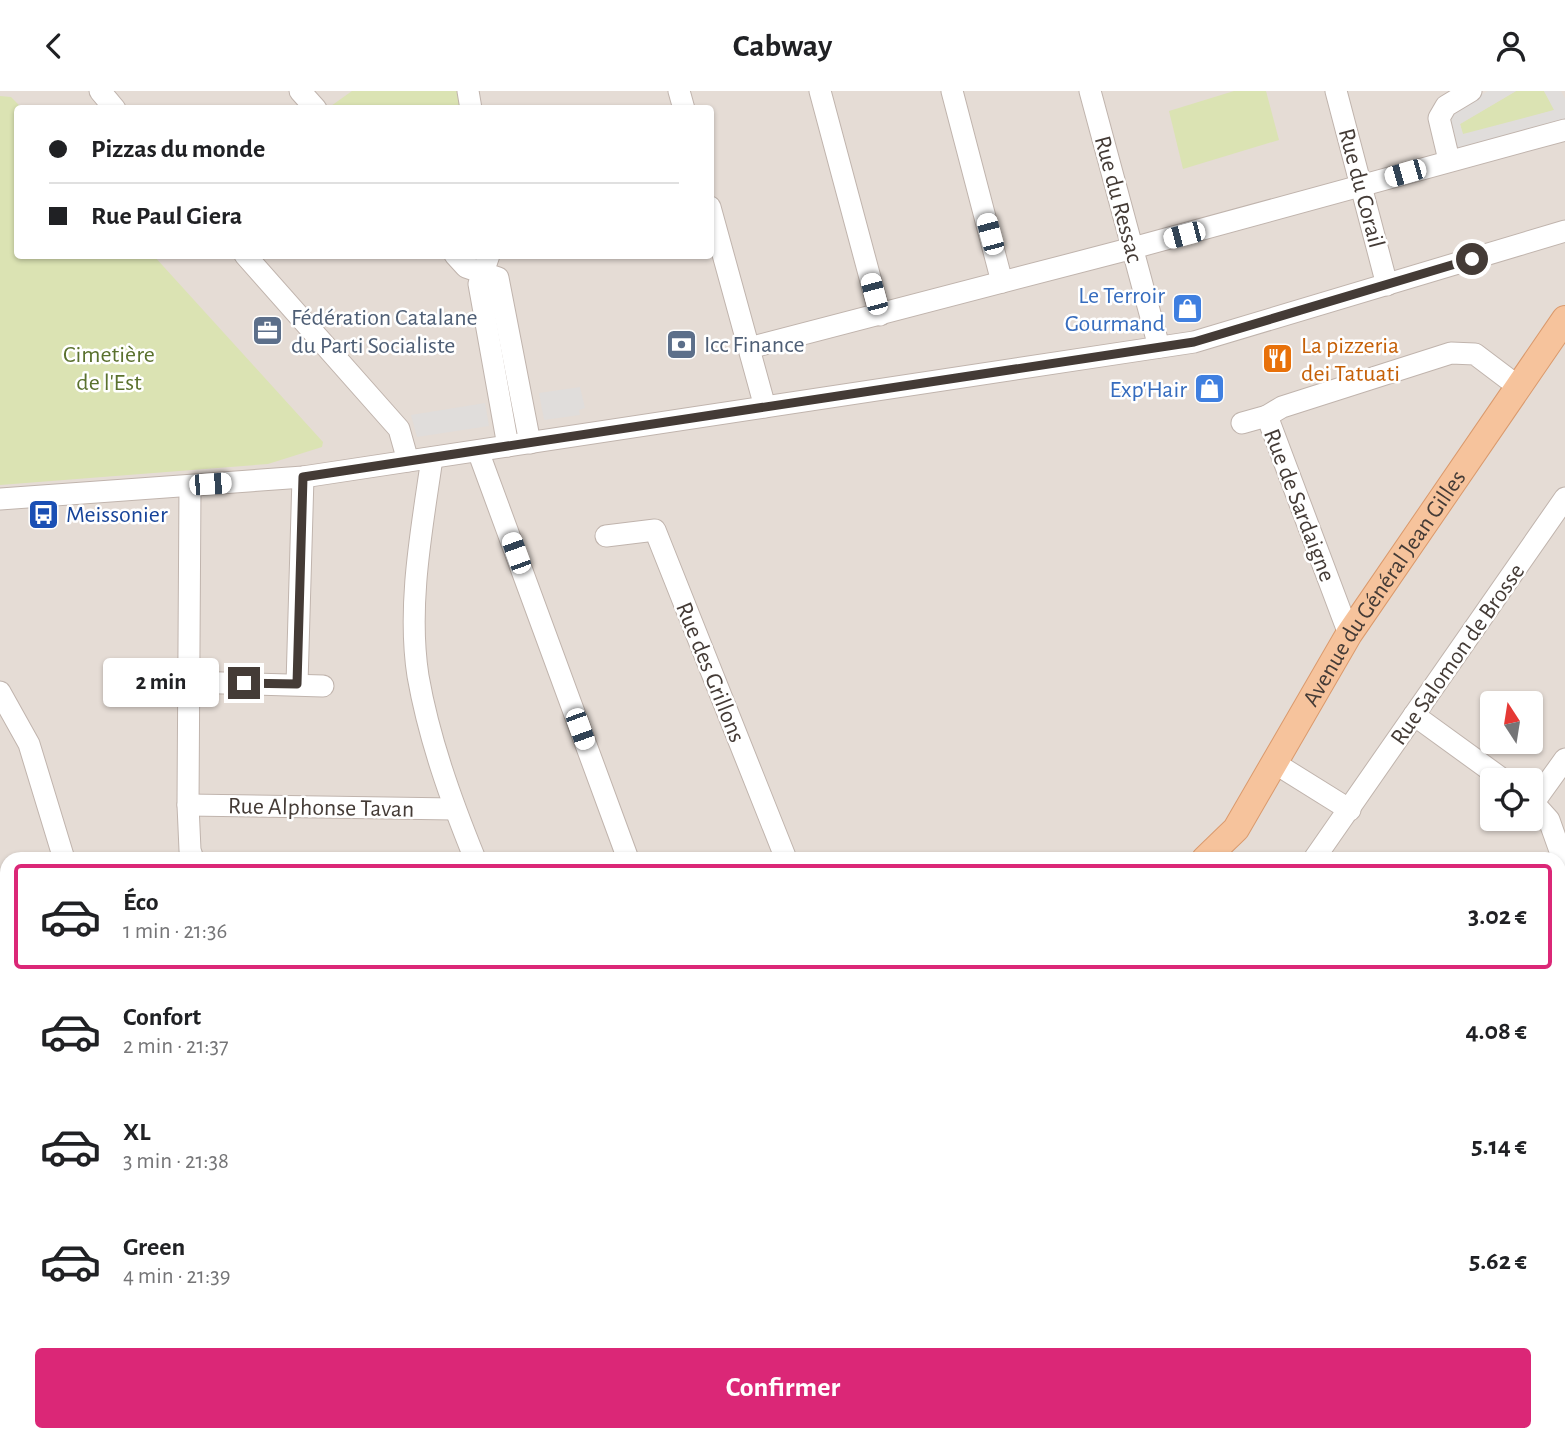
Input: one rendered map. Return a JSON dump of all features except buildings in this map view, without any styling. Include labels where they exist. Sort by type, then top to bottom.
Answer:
[{"type":"main road","name":"Avenue du Général Jean Gilles","points":[[1212,852],[1236,829],[1349,634],[1565,319]]},
{"type":"street","points":[[100,91],[112,105]]},
{"type":"street","points":[[300,91],[312,105]]},
{"type":"street","points":[[820,91],[880,315]]},
{"type":"street","points":[[952,91],[1002,282]]},
{"type":"street","name":"Rue du Ressac","points":[[1090,91],[1159,347]]},
{"type":"street","name":"Rue du Corail","points":[[1336,91],[1387,285]]},
{"type":"street","points":[[1449,160],[1438,118],[1446,106],[1471,91]]},
{"type":"street","points":[[749,348],[1133,248],[1565,130]]},
{"type":"street","points":[[714,221],[765,407]]},
{"type":"street","points":[[0,499],[303,477],[1194,342],[1565,231]]},
{"type":"street","points":[[249,259],[399,429],[408,461]]},
{"type":"street","points":[[459,259],[466,267],[487,265]]},
{"type":"street","points":[[487,265],[498,278],[530,443]]},
{"type":"street","points":[[487,265],[479,284],[508,446]]},
{"type":"street","name":"Rue de Sardaigne","points":[[1242,423],[1282,407],[1451,353],[1475,354],[1520,388]]},
{"type":"street","name":"Rue de Sardaigne","points":[[1266,415],[1349,634]]},
{"type":"street","points":[[478,451],[625,852]]},
{"type":"street","points":[[432,458],[415,603],[418,674],[435,748],[454,809],[472,852]]},
{"type":"street","points":[[297,684],[303,477]]},
{"type":"street","points":[[190,486],[188,805],[191,852]]},
{"type":"street","name":"Rue Salomon de Brosse","points":[[1319,852],[1565,498]]},
{"type":"street","name":"Rue des Grillons","points":[[606,536],[655,530],[783,852]]},
{"type":"street","points":[[190,681],[323,686]]},
{"type":"street","points":[[0,692],[29,744],[62,852]]},
{"type":"street","points":[[1414,715],[1487,768]]},
{"type":"street","points":[[1543,788],[1565,759]]},
{"type":"street","points":[[1273,762],[1350,810]]},
{"type":"street","name":"Rue Alphonse Tavan","points":[[188,805],[454,809]]},
{"type":"street","points":[[1543,813],[1549,820],[1560,852]]},
{"type":"shaded area","points":[[0,91],[1565,91],[1565,852],[0,852]]},
{"type":"shaded area","points":[[1488,91],[1516,91],[1460,124],[1463,134],[1554,110],[1544,91],[1561,91],[1565,99],[1565,121],[1462,151],[1454,149],[1446,117]]},
{"type":"shaded area","points":[[580,387],[585,408],[579,410],[580,415],[544,420],[539,393]]},
{"type":"shaded area","points":[[485,403],[489,426],[417,437],[411,415]]},
{"type":"green space","points":[[352,91],[457,91],[459,105],[332,105]]},
{"type":"green space","points":[[1234,91],[1266,91],[1279,140],[1183,169],[1169,111]]},
{"type":"green space","points":[[1516,91],[1544,91],[1555,110],[1463,135],[1460,124]]},
{"type":"green space","name":"Cimetière de l'Est","points":[[0,96],[11,97],[19,105],[14,105],[14,259],[157,259],[323,442],[322,447],[268,464],[0,485]]},
{"type":"place","name":"Le Terroir Gourmand","points":[[1188,309]]},
{"type":"place","name":"Fédération Catalane du Parti Socialiste","points":[[268,331]]},
{"type":"place","name":"Icc Finance","points":[[681,344]]},
{"type":"place","name":"La pizzeria dei Tatuati","points":[[1278,359]]},
{"type":"place","name":"Exp'Hair","points":[[1210,389]]},
{"type":"place","name":"Meissonier","points":[[43,514]]},
{"type":"route","points":[[244,683],[297,684],[303,477],[1194,342],[1472,259]]}]
